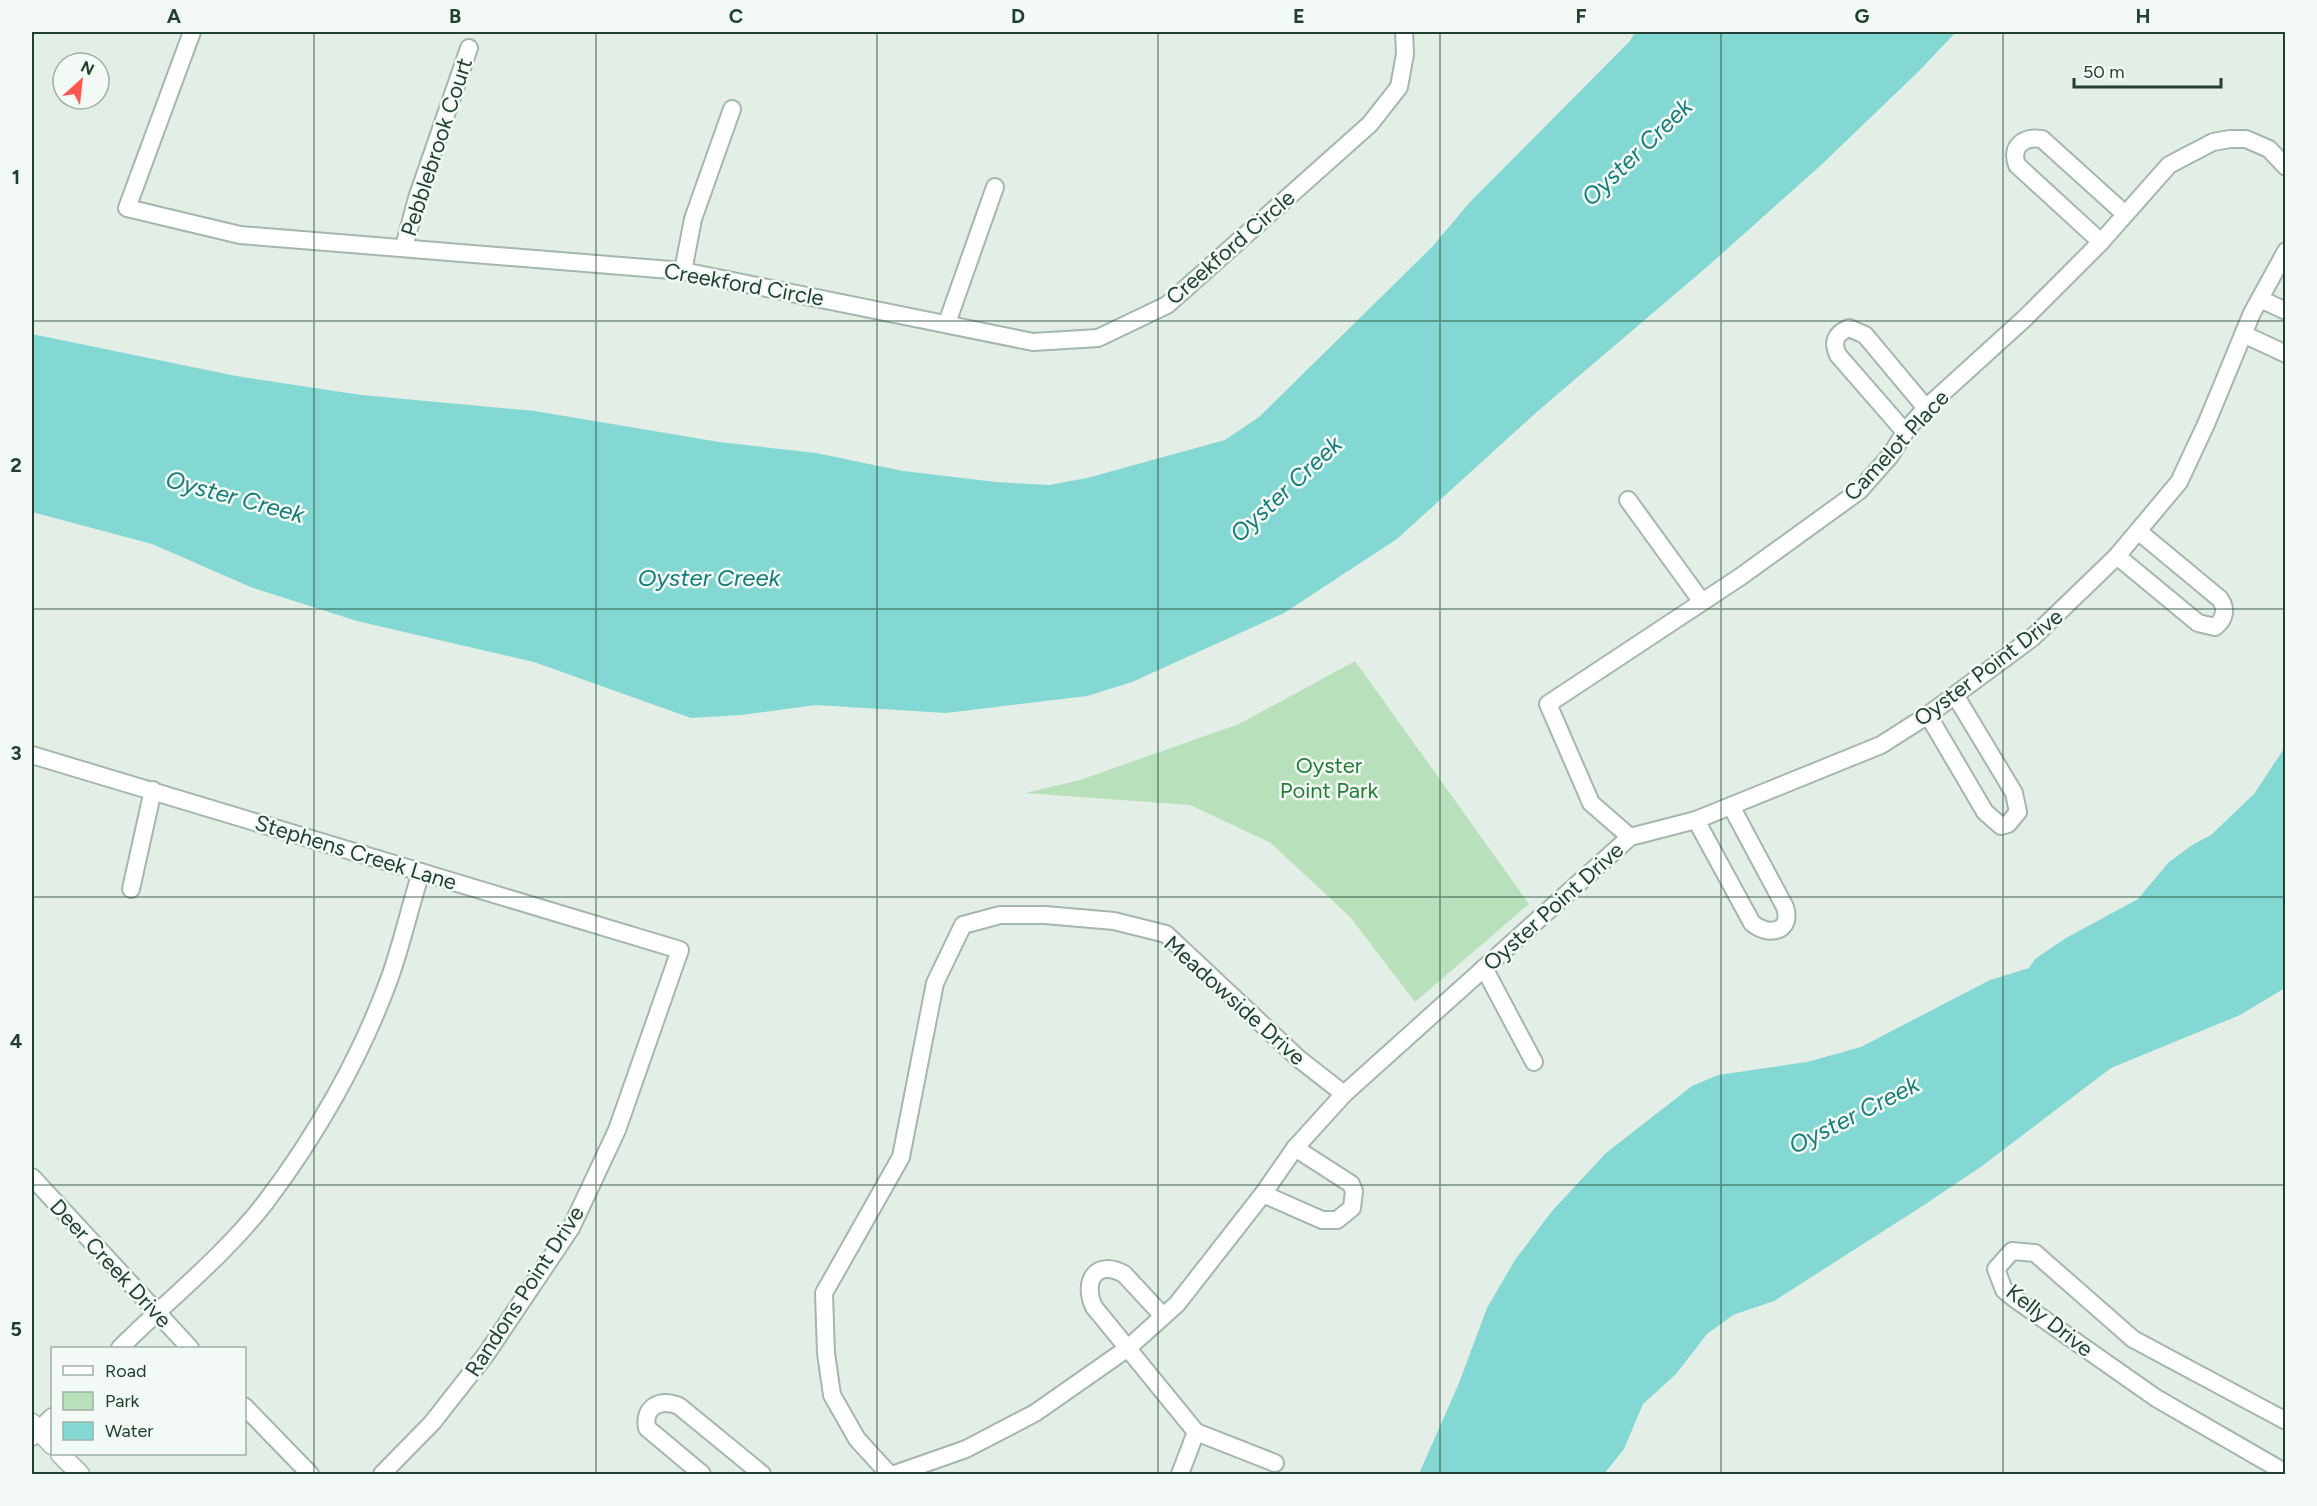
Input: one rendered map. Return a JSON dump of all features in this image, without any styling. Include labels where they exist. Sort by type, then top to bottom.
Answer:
[{"type":"main road","points":[[34,1430],[51,1444]]},
{"type":"main road","points":[[61,1455],[80,1474]]},
{"type":"street","name":"Creekford Circle","points":[[192,32],[126,208],[240,235],[683,270],[1033,342],[1098,338],[1167,305],[1370,124],[1399,87],[1406,54],[1404,32]]},
{"type":"street","name":"Pebblebrook Court","points":[[404,247],[417,198],[469,48]]},
{"type":"street","points":[[683,270],[693,219],[732,109]]},
{"type":"street","points":[[2101,242],[2017,165],[2014,156],[2016,147],[2032,137],[2042,139],[2126,214]]},
{"type":"street","name":"Camelot Place","points":[[1630,837],[1591,803],[1548,704],[1740,578],[1859,491],[1890,456],[1905,432],[1926,408],[2024,319],[2101,242],[2169,165],[2213,142],[2246,140],[2269,149],[2286,167]]},
{"type":"street","points":[[947,323],[995,187]]},
{"type":"street","name":"Oyster Point Drive","points":[[895,1474],[966,1449],[1035,1413],[1128,1348],[1177,1304],[1263,1194],[1295,1148],[1344,1094],[1630,837],[1696,820],[1881,745],[1928,715],[2032,638],[2117,556],[2179,482],[2207,422],[2243,334],[2286,251]]},
{"type":"street","points":[[2260,298],[2286,311]]},
{"type":"street","points":[[1905,432],[1838,355],[1834,346],[1835,339],[1841,331],[1848,328],[1865,335],[1926,408]]},
{"type":"street","points":[[2243,334],[2286,354]]},
{"type":"street","points":[[1628,500],[1702,602]]},
{"type":"street","points":[[2117,556],[2199,623],[2215,627],[2221,622],[2224,613],[2220,599],[2138,531]]},
{"type":"street","points":[[1928,715],[1986,812],[2001,826],[2008,824],[2018,812],[2014,793],[1955,695]]},
{"type":"street","name":"Stephens Creek Lane","points":[[32,754],[680,950]]},
{"type":"street","points":[[131,889],[153,790]]},
{"type":"street","points":[[1696,820],[1752,923],[1767,932],[1780,929],[1785,924],[1787,916],[1785,907],[1731,806]]},
{"type":"street","points":[[121,1347],[208,1265],[264,1204],[307,1142],[355,1056],[390,977],[421,872]]},
{"type":"street","name":"Meadowside Drive","points":[[889,1474],[856,1439],[831,1395],[824,1293],[902,1157],[935,983],[963,925],[1000,915],[1114,921],[1166,934],[1298,1058],[1344,1094]]},
{"type":"street","name":"Randons Point Drive","points":[[382,1474],[432,1423],[487,1353],[571,1228],[617,1130],[680,950]]},
{"type":"street","points":[[1484,968],[1534,1062]]},
{"type":"street","points":[[1263,1194],[1322,1220],[1337,1220],[1352,1208],[1354,1191],[1351,1184],[1295,1148]]},
{"type":"street","name":"Deer Creek Drive","points":[[32,1177],[189,1347]]},
{"type":"street","name":"Kelly Drive","points":[[2286,1421],[2133,1339],[2035,1253],[2012,1251],[1996,1269],[2004,1290],[2015,1299],[2156,1398],[2286,1473]]},
{"type":"street","points":[[1163,1316],[1124,1274],[1109,1267],[1101,1269],[1091,1279],[1088,1294],[1094,1307],[1196,1432],[1275,1463]]},
{"type":"street","points":[[702,1474],[647,1428],[646,1420],[653,1406],[661,1402],[679,1406],[762,1474]]},
{"type":"street","points":[[246,1408],[310,1474]]},
{"type":"street","points":[[34,1430],[51,1418]]},
{"type":"street","points":[[1180,1474],[1196,1432]]},
{"type":"green space","name":"Oyster Point Park","points":[[1355,661],[1529,904],[1415,1002],[1350,917],[1271,843],[1190,805],[1025,793],[1080,780],[1239,724]]},
{"type":"water","name":"Oyster Creek","points":[[1635,32],[1956,32],[1919,71],[1820,166],[1708,266],[1539,410],[1397,539],[1284,613],[1132,682],[1087,696],[946,713],[816,705],[741,715],[691,718],[534,662],[357,621],[253,588],[152,544],[32,512],[32,334],[236,376],[361,395],[535,411],[719,442],[816,453],[903,471],[996,482],[1049,485],[1087,478],[1225,440],[1259,417],[1432,247],[1470,202],[1630,41]]},
{"type":"water","name":"Oyster Creek","points":[[2285,747],[2285,988],[2240,1015],[2111,1068],[1982,1166],[1924,1205],[1774,1301],[1733,1315],[1707,1334],[1676,1374],[1643,1404],[1624,1449],[1604,1474],[1419,1474],[1459,1383],[1487,1308],[1515,1260],[1552,1211],[1606,1153],[1692,1086],[1718,1075],[1807,1062],[1861,1047],[1990,980],[2029,968],[2035,959],[2066,938],[2138,899],[2168,863],[2192,845],[2211,835],[2254,794]]}]
